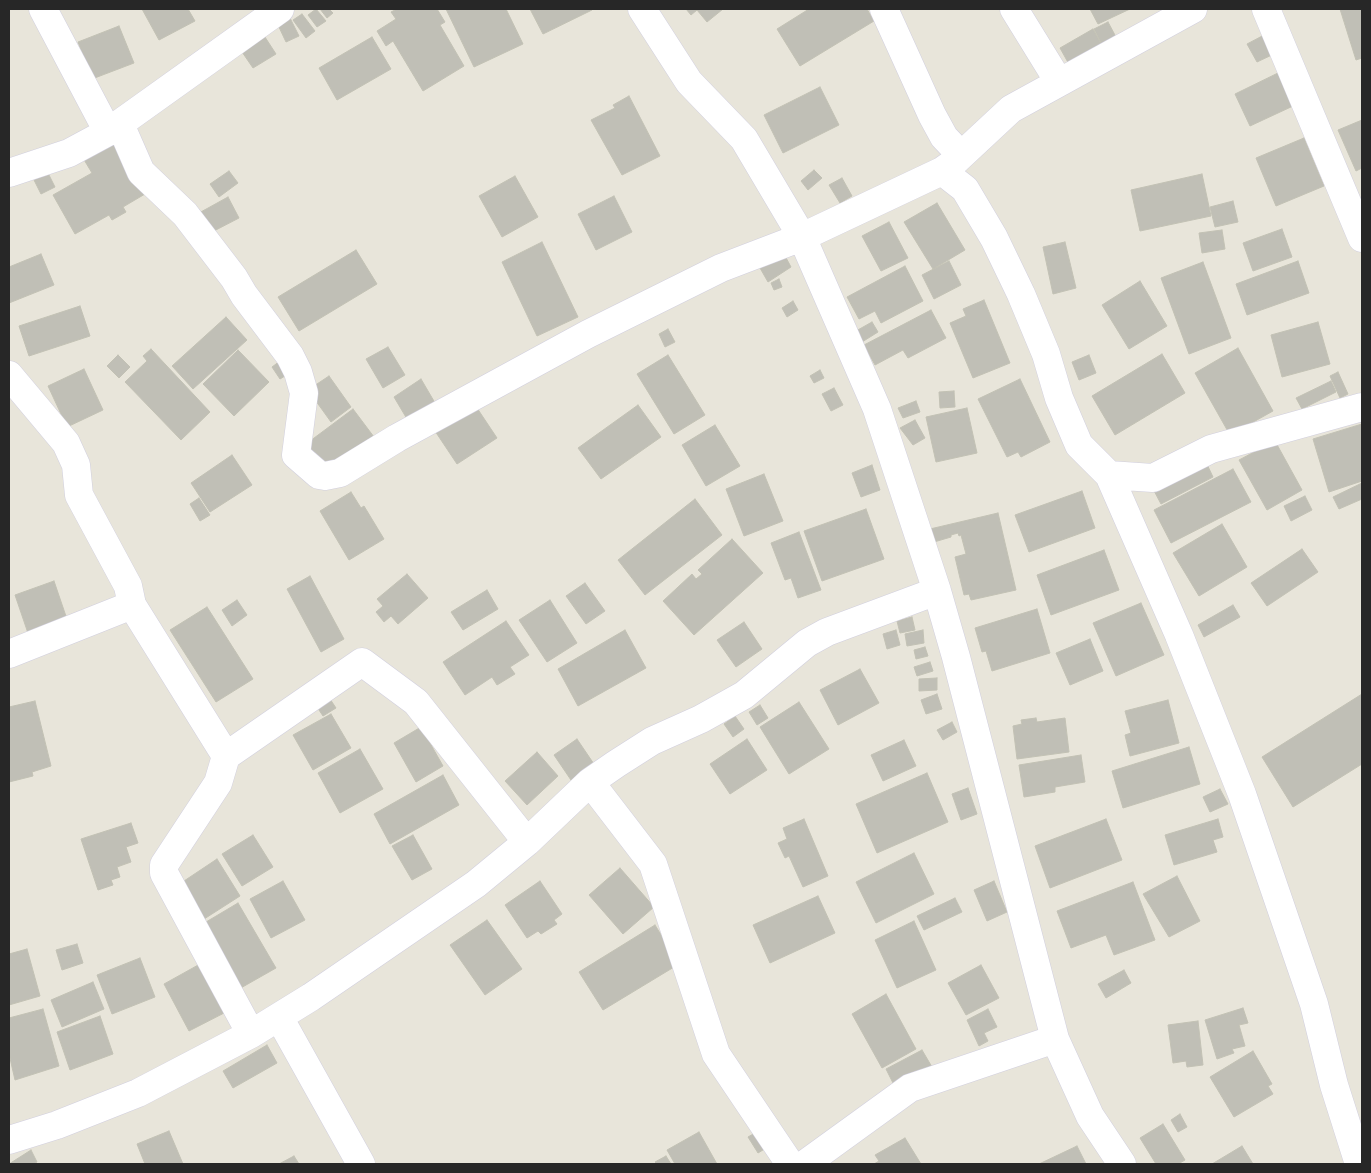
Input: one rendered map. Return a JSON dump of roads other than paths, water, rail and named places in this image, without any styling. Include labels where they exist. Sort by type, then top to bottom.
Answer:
[{"type":"street","points":[[42,9],[141,172],[185,214],[290,356],[298,372],[304,393],[296,455],[318,475],[340,473],[396,438],[588,334],[721,268],[802,237],[951,163],[1011,109],[1193,9]]},
{"type":"street","points":[[9,173],[70,153],[114,128],[280,9]]},
{"type":"street","points":[[642,9],[689,82],[744,139],[802,237],[877,409],[937,591],[1055,1039],[1090,1116],[1122,1164]]},
{"type":"street","points":[[884,9],[932,115],[944,137],[951,163],[964,189],[994,238],[1021,294],[1046,354],[1058,398],[1080,445],[1110,475],[1180,635],[1242,794],[1314,1004],[1334,1085],[1359,1164]]},
{"type":"street","points":[[1014,9],[1059,82]]},
{"type":"street","points":[[1266,9],[1362,238]]},
{"type":"street","points":[[9,375],[66,443],[76,464],[79,495],[128,586],[132,605],[226,756]]},
{"type":"street","points":[[1110,475],[1153,478],[1212,449],[1361,410]]},
{"type":"street","points":[[9,1140],[57,1126],[138,1093],[251,1034],[476,884],[527,842],[590,782],[652,741],[701,719],[744,695],[807,643],[827,632],[937,591]]},
{"type":"street","points":[[9,654],[132,605]]},
{"type":"street","points":[[251,1034],[164,873],[164,865],[218,783],[226,756],[362,662],[416,702],[527,842]]},
{"type":"street","points":[[590,782],[652,864],[716,1054],[790,1164]]},
{"type":"street","points":[[279,1017],[361,1164]]},
{"type":"street","points":[[805,1164],[910,1088],[1055,1039]]}]
